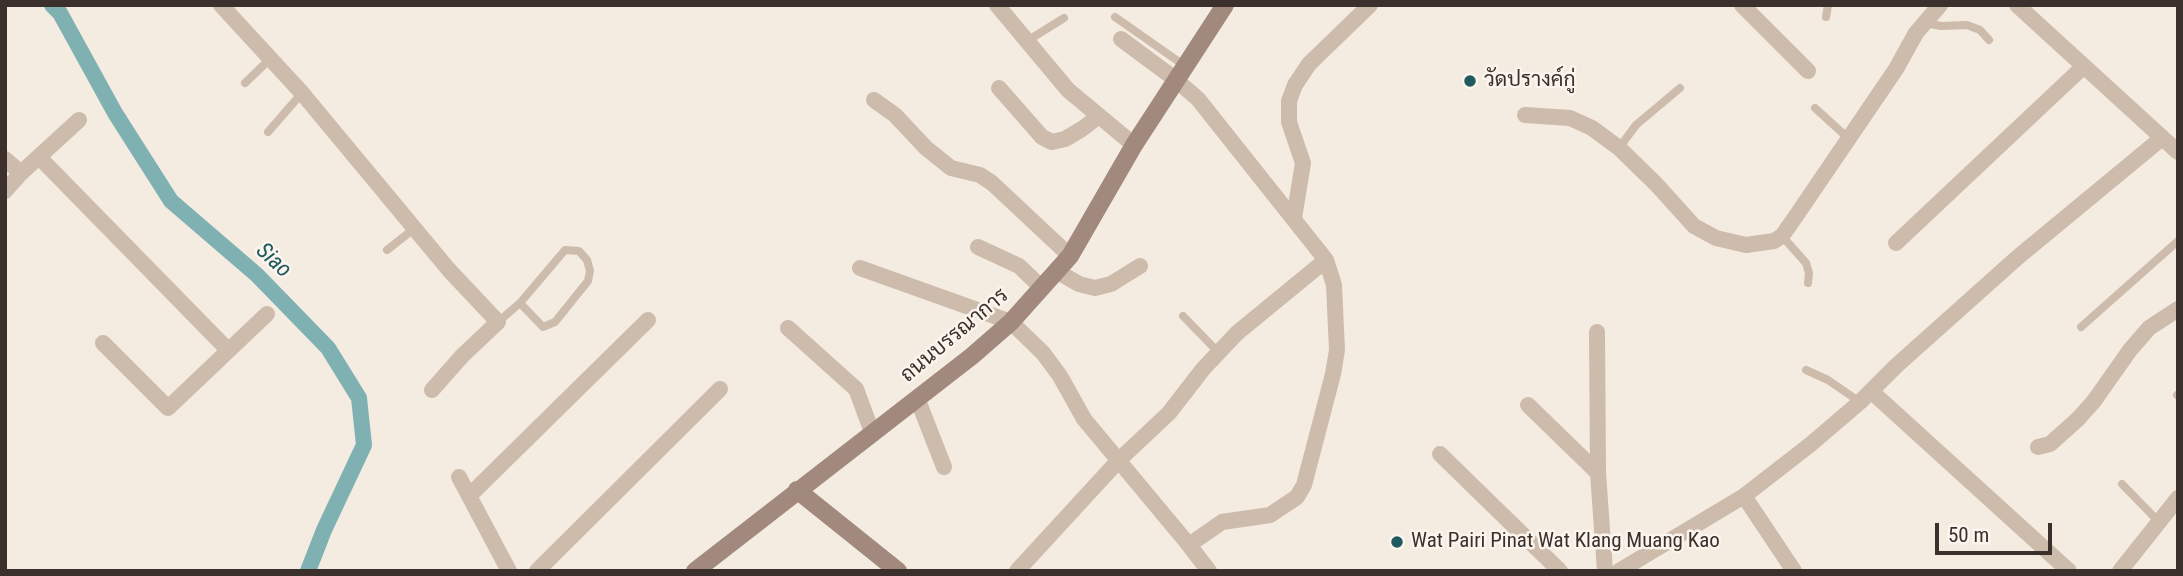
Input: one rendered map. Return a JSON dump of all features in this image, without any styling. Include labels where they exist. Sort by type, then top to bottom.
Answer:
[{"type":"street","points":[[221,5],[302,93],[449,270],[499,322],[462,356],[432,390]]},
{"type":"street","points":[[997,5],[1068,90],[1134,145]]},
{"type":"street","name":"ถนนบรรณาการ","points":[[695,571],[972,356],[1011,322],[1058,272],[1134,145],[1225,5]]},
{"type":"street","points":[[1294,218],[1303,163],[1289,122],[1289,101],[1295,85],[1309,64],[1370,5]]},
{"type":"street","points":[[1742,5],[1808,71]]},
{"type":"street","points":[[1525,115],[1570,118],[1592,128],[1619,148],[1694,226],[1716,238],[1746,245],[1763,244],[1782,236],[1896,69],[1906,48],[1940,5]]},
{"type":"street","points":[[2017,5],[2177,149]]},
{"type":"street","points":[[1121,39],[1180,72],[1198,99],[1326,260],[1334,285],[1337,350],[1334,374],[1304,485],[1297,497],[1270,515],[1222,522],[1189,545]]},
{"type":"street","points":[[1896,243],[2083,67]]},
{"type":"street","points":[[999,88],[1042,137],[1052,142],[1065,139],[1099,116]]},
{"type":"street","points":[[874,100],[895,115],[926,148],[951,168],[980,175],[992,183],[1070,256]]},
{"type":"street","points":[[5,191],[79,120]]},
{"type":"street","points":[[1619,571],[1744,496],[1866,397],[1896,366],[2018,257],[2162,138]]},
{"type":"street","points":[[39,158],[228,350]]},
{"type":"street","points":[[5,159],[21,173]]},
{"type":"street","points":[[978,247],[1019,266],[1042,288]]},
{"type":"street","points":[[1017,571],[1119,460],[1169,412],[1219,353],[1254,318],[1326,260]]},
{"type":"street","points":[[1058,272],[1079,284],[1094,288],[1111,284],[1140,266]]},
{"type":"street","points":[[860,268],[1011,322],[1043,353],[1060,376],[1084,419],[1209,571]]},
{"type":"street","points":[[2038,447],[2050,444],[2078,419],[2149,328],[2178,309]]},
{"type":"street","points":[[103,343],[168,408],[267,314]]},
{"type":"street","points":[[469,496],[648,320]]},
{"type":"street","points":[[788,328],[856,389],[872,432]]},
{"type":"street","points":[[1597,332],[1598,474],[1605,571]]},
{"type":"street","points":[[537,571],[720,389]]},
{"type":"street","points":[[1866,397],[2069,571]]},
{"type":"street","points":[[917,398],[944,467]]},
{"type":"street","points":[[1528,405],[1598,474]]},
{"type":"street","points":[[1440,454],[1560,571]]},
{"type":"street","points":[[459,477],[509,571]]},
{"type":"street","points":[[797,490],[890,569]]},
{"type":"street","points":[[1744,496],[1794,571]]},
{"type":"street","points":[[2120,571],[2178,498]]},
{"type":"lane","points":[[1826,17],[1828,5]]},
{"type":"lane","points":[[1115,17],[1180,72]]},
{"type":"lane","points":[[1027,41],[1064,18]]},
{"type":"lane","points":[[1925,23],[1941,26],[1967,25],[1980,30],[1989,40]]},
{"type":"lane","points":[[245,83],[270,58]]},
{"type":"lane","points":[[1619,148],[1636,125],[1680,88]]},
{"type":"lane","points":[[268,132],[302,93]]},
{"type":"lane","points":[[1815,108],[1848,138]]},
{"type":"lane","points":[[387,250],[415,228]]},
{"type":"lane","points":[[1782,236],[1806,263],[1808,283]]},
{"type":"lane","points":[[2081,327],[2178,241]]},
{"type":"lane","points":[[499,322],[520,303],[565,250],[579,251],[587,260],[590,271],[588,281],[555,322],[543,327],[520,303]]},
{"type":"lane","points":[[1183,316],[1219,353]]},
{"type":"lane","points":[[1806,370],[1866,397]]},
{"type":"lane","points":[[2122,484],[2159,522]]},
{"type":"waterway","name":"Siao","points":[[52,5],[60,13],[115,113],[171,201],[257,275],[328,348],[359,398],[364,445],[308,571]]},
{"type":"place","name":"วัดปรางค์กู่","points":[[1470,81]]},
{"type":"place","name":"Wat Pairi Pinat Wat Klang Muang Kao","points":[[1397,542]]}]
